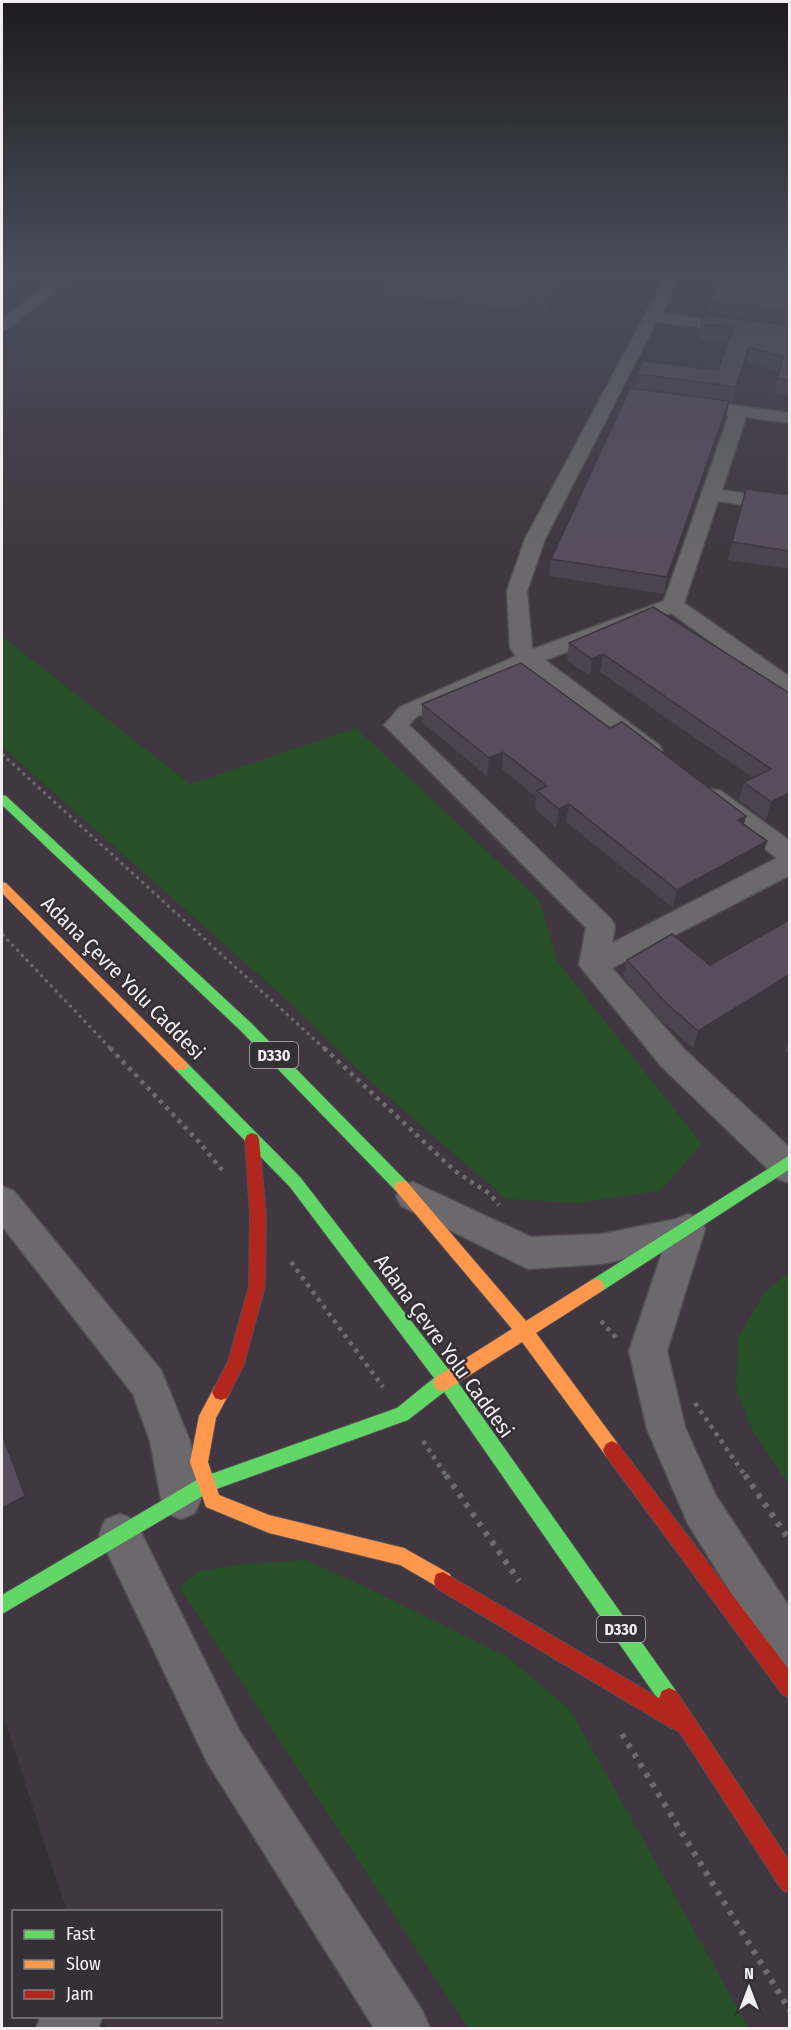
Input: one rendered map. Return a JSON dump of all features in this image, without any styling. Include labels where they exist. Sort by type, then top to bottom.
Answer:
[{"type":"main road","name":"D330","points":[[2,799],[246,1027],[409,1194],[525,1332],[789,1688]]},
{"type":"main road","name":"Adana Çevre Yolu Caddesi","points":[[2,885],[295,1182],[446,1380],[690,1728],[789,1882]]},
{"type":"main road","points":[[193,1492],[208,1416],[236,1364],[256,1286],[258,1218],[252,1139]]},
{"type":"main road","points":[[2,1605],[193,1492],[402,1414],[446,1380],[788,1165]]},
{"type":"main road","points":[[193,1492],[269,1524],[404,1557],[690,1728]]},
{"type":"street","points":[[633,367],[622,396],[535,539],[517,591],[521,648],[529,658],[668,764]]},
{"type":"street","points":[[704,406],[789,418]]},
{"type":"street","points":[[673,605],[739,411]]},
{"type":"street","points":[[711,494],[789,506]]},
{"type":"street","points":[[593,965],[601,926],[396,725],[408,712],[529,658],[673,605]]},
{"type":"street","points":[[673,605],[789,688]]},
{"type":"street","points":[[696,785],[789,855]]},
{"type":"street","points":[[593,965],[789,863]]},
{"type":"street","points":[[593,965],[673,1058],[788,1165]]},
{"type":"street","points":[[409,1194],[528,1253],[602,1250],[688,1229]]},
{"type":"street","points":[[2,1201],[148,1383],[193,1492]]},
{"type":"street","points":[[688,1229],[648,1351],[666,1429],[702,1510],[789,1648]]},
{"type":"street","points":[[120,1535],[223,1746],[404,2028]]},
{"type":"street","points":[[62,2028],[74,2018]]},
{"type":"path","points":[[2,754],[219,950],[455,1171],[490,1194],[504,1211]]},
{"type":"path","points":[[2,934],[200,1143],[435,1455],[526,1591]]},
{"type":"path","points":[[580,1297],[641,1367],[696,1403],[789,1541]]},
{"type":"path","points":[[620,1731],[789,2012]]},
{"type":"shaded area","points":[[2,367],[789,367],[789,2028],[106,2028],[102,2018],[222,2018],[222,1910],[67,1910],[2,1713]]},
{"type":"green space","points":[[2,636],[190,784],[356,728],[539,900],[558,962],[702,1144],[660,1191],[578,1203],[506,1199],[372,1083],[279,993],[2,747]]},
{"type":"green space","points":[[789,1272],[789,1486],[752,1430],[736,1388],[738,1338],[763,1294]]},
{"type":"green space","points":[[306,1560],[508,1657],[571,1711],[749,2028],[468,2028],[179,1587],[199,1571],[237,1565]]},
{"type":"building","points":[[640,367],[691,367],[718,370],[719,367],[743,367],[736,387],[637,374]]},
{"type":"building","points":[[780,367],[789,367],[789,380],[777,379]]},
{"type":"building","points":[[630,388],[729,401],[667,577],[551,559]]},
{"type":"building","points":[[746,489],[789,495],[789,551],[732,542]]},
{"type":"building","points":[[653,607],[789,693],[789,793],[771,802],[744,782],[771,769],[603,654],[592,659],[569,643]]},
{"type":"building","points":[[521,663],[610,728],[622,722],[746,816],[738,820],[767,841],[677,890],[569,804],[559,809],[537,791],[547,786],[503,752],[489,758],[422,704]]},
{"type":"building","points":[[789,920],[789,975],[698,1031],[666,1003],[627,960],[672,934],[710,965]]},
{"type":"building","points":[[2,1434],[25,1496],[2,1508]]},
{"type":"traffic: fast","points":[[2,799],[246,1027],[402,1187]]},
{"type":"traffic: fast","points":[[181,1066],[295,1182],[446,1380],[669,1698]]},
{"type":"traffic: fast","points":[[596,1286],[790,1161]]},
{"type":"traffic: fast","points":[[2,1605],[206,1484],[402,1414],[442,1383]]},
{"type":"traffic: slow","points":[[2,886],[181,1066]]},
{"type":"traffic: slow","points":[[402,1187],[525,1332],[612,1450]]},
{"type":"traffic: slow","points":[[442,1383],[596,1286]]},
{"type":"traffic: slow","points":[[221,1392],[208,1416],[199,1462],[212,1501],[269,1524],[404,1557],[443,1581]]},
{"type":"traffic: jam","points":[[221,1392],[236,1364],[257,1286],[258,1215],[252,1139]]},
{"type":"traffic: jam","points":[[612,1450],[790,1688]]},
{"type":"traffic: jam","points":[[443,1581],[678,1721]]},
{"type":"traffic: jam","points":[[669,1698],[790,1882]]}]
